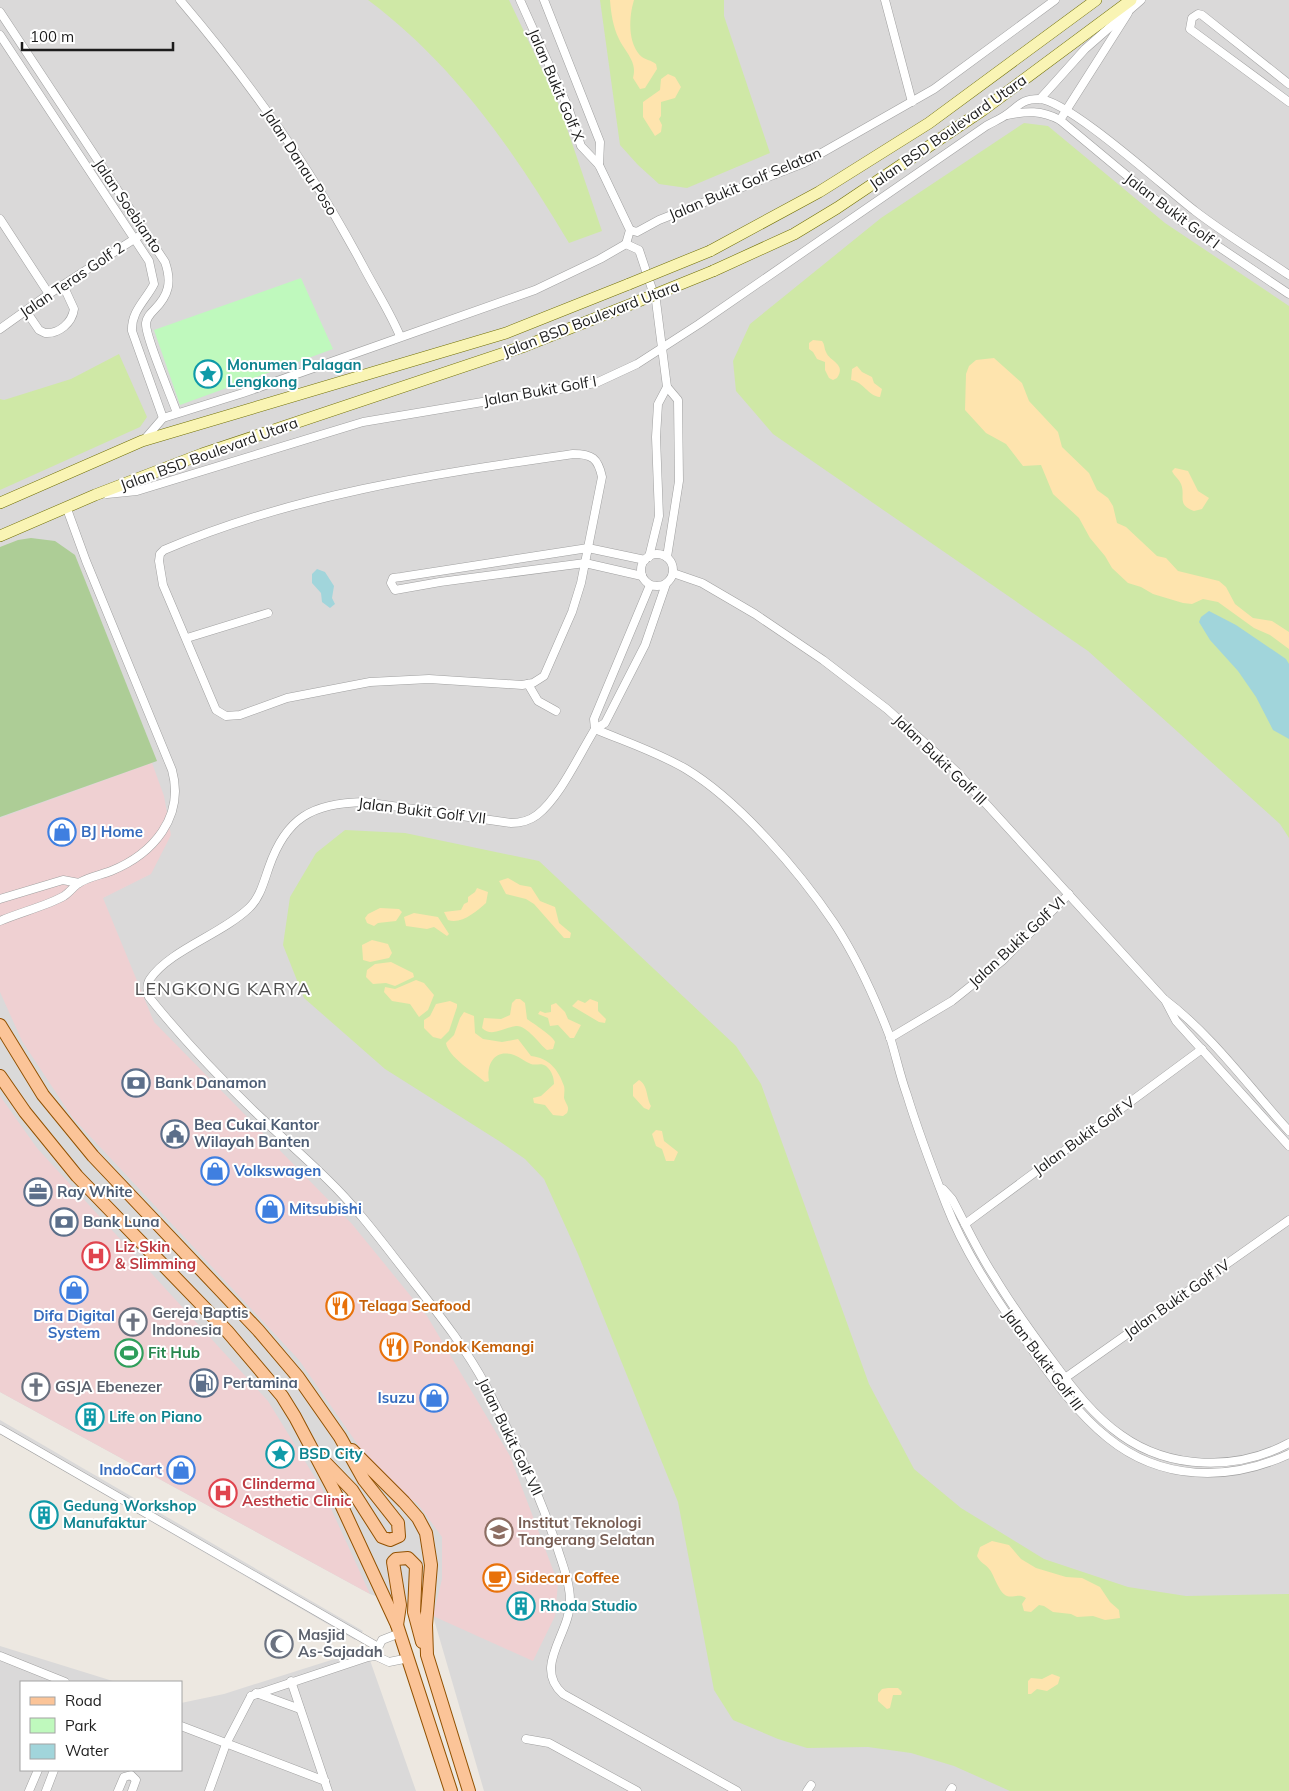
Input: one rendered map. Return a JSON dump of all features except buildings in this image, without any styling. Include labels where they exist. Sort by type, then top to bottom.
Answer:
[{"type":"main road","name":"Jalan BSD Boulevard Utara","points":[[0,503],[142,441],[506,333],[710,251],[819,192],[929,123],[1096,0]]},
{"type":"main road","name":"Jalan BSD Boulevard Utara","points":[[0,536],[67,509],[95,495],[202,454],[524,346],[713,271],[794,234],[837,208],[983,110],[1131,5]]},
{"type":"main road","points":[[0,1025],[44,1095],[93,1156],[258,1330],[298,1378],[340,1437],[364,1480],[398,1523],[400,1532],[395,1539],[386,1540],[382,1537],[352,1490],[313,1451]]},
{"type":"main road","points":[[0,1076],[25,1112],[77,1176],[227,1331],[282,1396],[339,1500],[399,1629],[451,1791]]},
{"type":"main road","points":[[340,1437],[404,1502],[418,1518],[426,1533],[431,1565],[426,1619],[427,1655]]},
{"type":"main road","points":[[399,1629],[400,1606],[393,1562],[396,1559],[408,1558],[416,1566],[414,1612],[470,1791]]},
{"type":"street","name":"Jalan Danau Poso","points":[[180,0],[213,38],[265,107],[311,174],[344,229],[400,336]]},
{"type":"street","name":"Jalan Bukit Golf X","points":[[520,0],[568,107],[581,146],[599,165],[633,231]]},
{"type":"street","name":"Jalan Bukit Golf X","points":[[544,0],[600,142],[599,165]]},
{"type":"street","points":[[885,0],[912,102]]},
{"type":"street","name":"Jalan Bukit Golf Selatan","points":[[633,231],[804,163],[934,89],[1055,0]]},
{"type":"street","points":[[1040,99],[1085,49],[1131,5],[1141,0]]},
{"type":"street","points":[[1060,120],[1131,5]]},
{"type":"street","name":"Jalan Soebianto","points":[[0,12],[165,262],[169,274],[169,287],[164,298],[148,316],[146,333],[177,413]]},
{"type":"street","points":[[1289,84],[1202,15],[1198,14],[1192,18],[1190,29],[1289,102]]},
{"type":"street","name":"Jalan Soebianto","points":[[0,35],[149,261],[154,284],[134,314],[132,331],[163,418]]},
{"type":"street","name":"Jalan Bukit Golf I","points":[[95,495],[137,491],[363,422],[596,383],[637,364],[663,347],[1007,115],[1018,104],[1040,99],[1049,101],[1066,110],[1109,141],[1195,211],[1289,275]]},
{"type":"street","points":[[568,107],[585,102]]},
{"type":"street","name":"Jalan Bukit Golf I","points":[[1007,115],[1032,110],[1047,113],[1060,120],[1186,224],[1289,294]]},
{"type":"street","points":[[54,118],[65,111]]},
{"type":"street","points":[[0,219],[49,294]]},
{"type":"street","points":[[630,245],[633,231]]},
{"type":"street","name":"Jalan Teras Golf 2","points":[[0,329],[63,284],[145,233]]},
{"type":"street","points":[[142,441],[163,418],[242,393],[535,290],[630,245]]},
{"type":"street","points":[[630,245],[639,250],[656,301],[667,387],[658,404],[656,438],[659,516],[647,558],[641,570],[642,576],[650,585],[666,584],[673,573],[672,564],[667,557],[655,554],[647,558],[588,548],[394,578],[391,583],[396,590],[584,563],[642,576]]},
{"type":"street","points":[[26,310],[39,330],[45,333],[61,329],[70,321],[74,309],[63,284]]},
{"type":"street","points":[[667,387],[678,400],[680,435],[679,481],[667,557]]},
{"type":"street","points":[[573,454],[589,454],[597,462],[602,477],[584,563],[581,583],[572,612],[549,666],[544,676],[528,684],[429,679],[370,682],[288,698],[240,715],[226,716],[216,710],[159,570],[160,554],[164,550],[213,530],[303,504],[393,482],[573,454]]},
{"type":"street","points":[[0,921],[64,896],[79,883],[131,862],[148,850],[160,836],[168,820],[176,786],[67,509]]},
{"type":"street","points":[[470,566],[473,578]]},
{"type":"street","name":"Jalan Bukit Golf III","points":[[673,573],[702,584],[755,614],[822,660],[887,709],[957,772],[1164,999],[1181,1012],[1210,1042],[1289,1132]]},
{"type":"street","name":"Jalan Bukit Golf VII","points":[[666,584],[645,645],[605,723],[595,729],[553,796],[541,811],[528,820],[511,823],[364,802],[328,805],[306,814],[295,821],[282,836],[259,895],[250,907],[234,920],[169,961],[148,980],[147,989],[154,1003],[207,1065],[328,1179],[355,1208],[437,1310],[466,1352],[538,1490],[570,1588],[569,1613],[551,1665],[550,1676],[554,1686],[563,1694],[733,1790]]},
{"type":"street","name":"Jalan Bukit Golf VII","points":[[595,729],[594,718],[650,585]]},
{"type":"street","points":[[187,638],[268,613]]},
{"type":"street","points":[[528,684],[538,701],[556,711]]},
{"type":"street","name":"Jalan Bukit Golf III","points":[[595,729],[651,750],[688,770],[758,830],[788,863],[834,924],[863,974],[890,1038],[906,1094],[951,1216],[1004,1310],[1056,1383],[1107,1438],[1132,1454],[1151,1462],[1206,1474],[1246,1470],[1289,1454]]},
{"type":"street","points":[[0,899],[63,880],[79,883]]},
{"type":"street","name":"Jalan Bukit Golf VI","points":[[890,1038],[959,995],[1002,961],[1069,894]]},
{"type":"street","name":"Jalan Bukit Golf III","points":[[1164,999],[1176,1021],[1289,1146]]},
{"type":"street","name":"Jalan Bukit Golf V","points":[[965,1224],[1202,1049]]},
{"type":"street","name":"Jalan Bukit Golf III","points":[[940,1186],[952,1200],[993,1275],[1065,1378],[1091,1409],[1120,1435],[1142,1448],[1162,1455],[1196,1462],[1228,1463],[1259,1457],[1289,1443]]},
{"type":"street","name":"Jalan Bukit Golf IV","points":[[1065,1378],[1289,1220]]},
{"type":"street","points":[[0,1429],[378,1647]]},
{"type":"street","points":[[379,1658],[378,1647],[382,1640],[399,1629]]},
{"type":"street","points":[[0,1656],[62,1681]]},
{"type":"street","points":[[209,1791],[226,1744],[253,1694],[291,1681],[379,1658],[389,1662],[408,1658]]},
{"type":"street","points":[[291,1681],[328,1791]]},
{"type":"street","points":[[243,1690],[300,1709]]},
{"type":"street","points":[[182,1726],[325,1781]]},
{"type":"street","points":[[526,1739],[549,1743],[637,1791]]},
{"type":"street","points":[[29,1791],[38,1771]]},
{"type":"street","points":[[46,1791],[54,1771]]},
{"type":"street","points":[[118,1791],[127,1775],[134,1777],[136,1780],[132,1791]]},
{"type":"shaded area","name":"BSD City","points":[[0,0],[1289,0],[1289,1791],[484,1791],[433,1616],[370,1594],[0,1392]]},
{"type":"shaded area","points":[[152,763],[164,796],[171,835],[151,874],[103,898],[154,1022],[352,1224],[427,1316],[510,1456],[558,1583],[555,1616],[533,1661],[433,1616],[442,1579],[442,1537],[418,1504],[392,1487],[365,1455],[299,1360],[72,1117],[22,1041],[0,992],[0,818]]},
{"type":"shaded area","points":[[0,1096],[37,1148],[268,1401],[322,1489],[370,1594],[0,1392]]},
{"type":"shaded area","points":[[0,1420],[363,1631],[355,1640],[0,1434]]},
{"type":"shaded area","points":[[0,1646],[113,1681],[20,1681],[20,1771],[182,1771],[182,1703],[224,1694],[366,1649],[416,1791],[0,1791]]},
{"type":"green space","points":[[368,0],[509,0],[559,105],[602,231],[569,243],[527,175],[481,111],[428,52]]},
{"type":"green space","points":[[600,0],[724,0],[724,16],[770,153],[687,188],[659,184],[620,145]]},
{"type":"green space","points":[[1024,123],[1048,126],[1165,223],[1289,306],[1289,838],[1280,824],[1088,651],[773,434],[736,391],[733,361],[750,324],[881,218]]},
{"type":"green space","points":[[301,278],[333,349],[180,405],[154,330]]},
{"type":"green space","points":[[119,354],[147,417],[140,427],[0,490],[0,399],[4,400],[71,379]]},
{"type":"green space","points":[[31,538],[55,541],[75,555],[157,761],[0,817],[0,547],[18,540]]},
{"type":"green space","points":[[345,830],[405,833],[539,861],[736,1046],[761,1084],[869,1384],[914,1469],[961,1508],[1044,1559],[1128,1587],[1186,1596],[1289,1594],[1289,1791],[1010,1791],[954,1766],[911,1753],[868,1747],[807,1748],[778,1739],[733,1720],[714,1690],[678,1502],[578,1254],[544,1179],[525,1159],[499,1141],[385,1069],[304,998],[283,945],[290,897],[316,853]]},
{"type":"sand","points":[[610,0],[634,0],[630,30],[634,45],[642,57],[656,64],[657,69],[645,88],[640,89],[633,78],[634,67],[615,30]]},
{"type":"sand","points":[[668,74],[675,77],[681,87],[675,98],[661,102],[661,116],[659,119],[662,125],[661,132],[655,136],[643,117],[643,102],[660,90],[661,79]]},
{"type":"sand","points":[[813,340],[822,341],[825,351],[839,366],[840,373],[837,378],[833,380],[829,378],[825,370],[825,362],[817,359],[809,349],[809,343]]},
{"type":"sand","points":[[994,358],[1022,383],[1029,401],[1058,432],[1062,447],[1089,473],[1097,490],[1108,498],[1113,506],[1117,523],[1126,527],[1157,556],[1166,558],[1178,571],[1219,581],[1226,587],[1235,604],[1253,618],[1272,621],[1289,632],[1289,649],[1270,635],[1254,628],[1218,602],[1203,599],[1192,604],[1183,603],[1153,594],[1141,587],[1128,583],[1112,568],[1090,538],[1079,518],[1053,494],[1041,465],[1023,466],[1006,444],[986,433],[965,410],[966,374],[969,366],[976,360]]},
{"type":"sand","points":[[857,366],[862,372],[872,377],[874,383],[882,389],[880,397],[851,380],[852,369]]},
{"type":"sand","points":[[1175,468],[1188,471],[1198,491],[1209,498],[1202,509],[1194,511],[1188,509],[1183,503],[1181,484],[1172,471]]},
{"type":"sand","points":[[508,878],[520,885],[531,887],[540,901],[555,907],[559,923],[571,933],[570,938],[564,938],[534,904],[526,899],[506,894],[499,881]]},
{"type":"sand","points":[[477,888],[488,892],[486,903],[463,919],[458,921],[448,920],[444,912],[461,910],[464,904],[468,902],[468,897]]},
{"type":"sand","points":[[380,908],[399,909],[402,912],[396,921],[378,923],[374,926],[367,923],[365,918],[368,914]]},
{"type":"sand","points":[[414,913],[438,917],[449,934],[447,936],[434,927],[427,929],[406,926],[404,917]]},
{"type":"sand","points":[[372,940],[388,944],[392,953],[389,958],[370,962],[363,960],[362,945]]},
{"type":"sand","points":[[391,962],[413,973],[414,977],[395,986],[386,983],[373,984],[366,977],[367,970],[375,964]]},
{"type":"sand","points":[[416,980],[424,983],[434,995],[428,1010],[419,1017],[410,1004],[392,1001],[384,992],[385,987],[395,989]]},
{"type":"sand","points":[[516,999],[520,999],[525,1003],[527,1019],[554,1039],[553,1049],[547,1050],[520,1026],[494,1032],[486,1031],[482,1028],[484,1018],[501,1019],[510,1015],[512,1003]]},
{"type":"sand","points":[[590,999],[598,1002],[598,1011],[606,1019],[605,1023],[599,1022],[572,1006],[578,1000],[585,1003]]},
{"type":"sand","points":[[450,1001],[457,1004],[457,1007],[449,1031],[441,1039],[433,1037],[424,1028],[424,1020],[430,1016],[436,1004]]},
{"type":"sand","points":[[556,1003],[565,1012],[568,1019],[581,1025],[574,1038],[570,1038],[558,1025],[550,1026],[548,1018],[538,1014],[540,1011],[545,1013],[551,1012],[551,1005]]},
{"type":"sand","points":[[464,1012],[474,1016],[475,1033],[483,1039],[502,1042],[518,1039],[531,1056],[543,1059],[552,1065],[559,1074],[564,1086],[564,1098],[568,1107],[567,1113],[563,1116],[553,1115],[545,1105],[534,1103],[533,1098],[541,1096],[554,1084],[551,1072],[544,1065],[529,1063],[507,1053],[501,1054],[493,1059],[490,1064],[489,1081],[485,1082],[462,1064],[452,1054],[446,1043],[454,1035]]},
{"type":"sand","points":[[639,1080],[645,1088],[651,1106],[649,1110],[644,1108],[633,1096],[633,1085]]},
{"type":"sand","points":[[656,1130],[662,1131],[664,1141],[678,1152],[674,1161],[666,1161],[662,1149],[656,1146],[652,1134]]},
{"type":"sand","points":[[992,1541],[1009,1545],[1021,1559],[1036,1568],[1066,1577],[1082,1578],[1100,1587],[1110,1602],[1119,1610],[1120,1618],[1105,1620],[1093,1616],[1077,1617],[1071,1614],[1053,1612],[1039,1605],[1031,1612],[1024,1611],[1022,1604],[1026,1598],[1004,1594],[990,1570],[977,1556],[980,1547]]},
{"type":"sand","points":[[1052,1674],[1060,1677],[1058,1684],[1047,1691],[1037,1689],[1028,1694],[1028,1681],[1031,1678],[1042,1679]]},
{"type":"sand","points":[[898,1688],[902,1692],[901,1695],[893,1695],[890,1708],[887,1709],[878,1701],[878,1694],[882,1689]]},
{"type":"water","points":[[317,569],[325,572],[334,586],[332,598],[335,604],[330,608],[322,602],[321,593],[312,583],[312,574]]},
{"type":"water","points":[[1209,611],[1236,625],[1286,659],[1289,664],[1289,739],[1273,730],[1256,697],[1238,671],[1210,640],[1199,622],[1201,617]]},
{"type":"place","name":"Monumen Palagan Lengkong","points":[[208,374]]},
{"type":"place","name":"BJ Home","points":[[62,832]]},
{"type":"place","name":"Bank Danamon","points":[[136,1083]]},
{"type":"place","name":"Bea Cukai Kantor Wilayah Banten","points":[[175,1134]]},
{"type":"place","name":"Volkswagen","points":[[215,1171]]},
{"type":"place","name":"Ray White","points":[[38,1192]]},
{"type":"place","name":"Mitsubishi","points":[[270,1209]]},
{"type":"place","name":"Bank Luna","points":[[64,1222]]},
{"type":"place","name":"Liz Skin & Slimming","points":[[96,1256]]},
{"type":"place","name":"Difa Digital System","points":[[74,1290]]},
{"type":"place","name":"Telaga Seafood","points":[[340,1306]]},
{"type":"place","name":"Gereja Baptis Indonesia","points":[[133,1322]]},
{"type":"place","name":"Pondok Kemangi","points":[[394,1347]]},
{"type":"place","name":"Fit Hub","points":[[129,1353]]},
{"type":"place","name":"Pertamina","points":[[204,1383]]},
{"type":"place","name":"GSJA Ebenezer","points":[[36,1387]]},
{"type":"place","name":"Isuzu","points":[[434,1398]]},
{"type":"place","name":"Life on Piano","points":[[90,1417]]},
{"type":"place","name":"BSD City","points":[[280,1454]]},
{"type":"place","name":"IndoCart","points":[[181,1470]]},
{"type":"place","name":"Clinderma Aesthetic Clinic","points":[[223,1493]]},
{"type":"place","name":"Gedung Workshop Manufaktur","points":[[44,1515]]},
{"type":"place","name":"Institut Teknologi Tangerang Selatan","points":[[499,1532]]},
{"type":"place","name":"Sidecar Coffee","points":[[497,1578]]},
{"type":"place","name":"Rhoda Studio","points":[[521,1606]]},
{"type":"place","name":"Masjid As-Sajadah","points":[[279,1644]]},
{"type":"district","name":"LENGKONG KARYA","points":[[223,989]]}]
